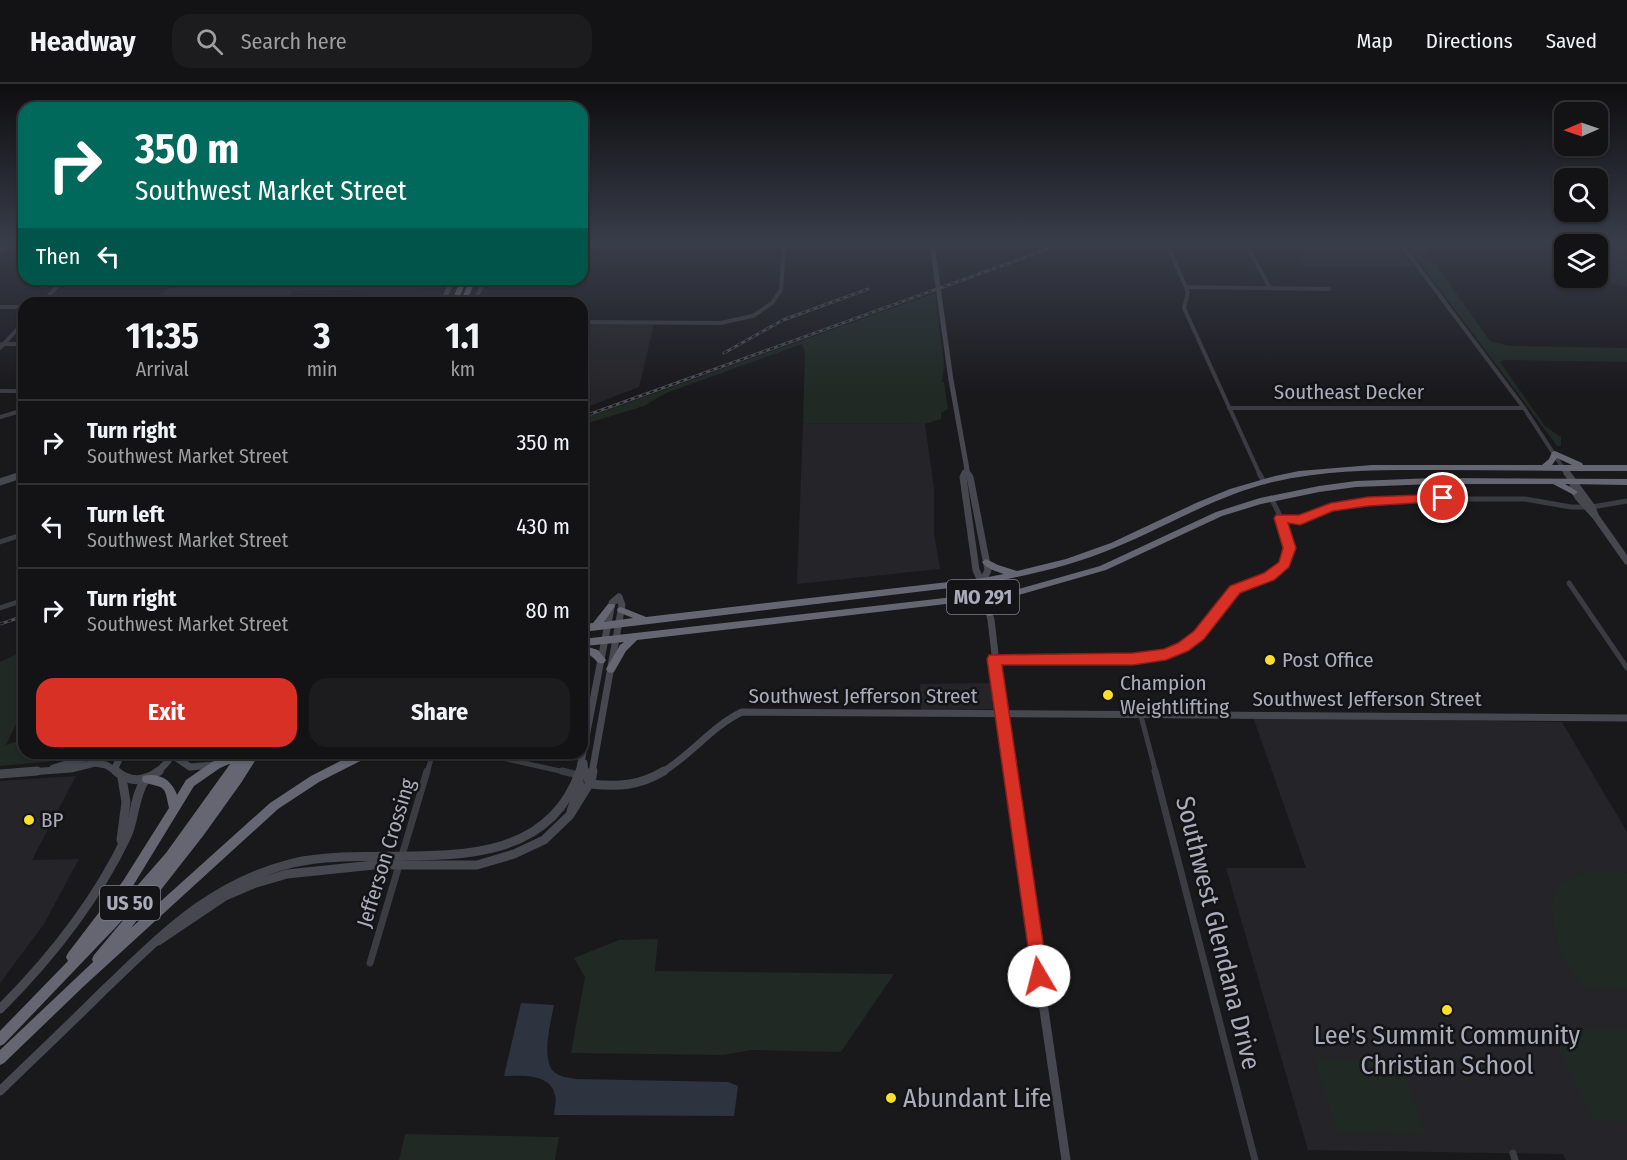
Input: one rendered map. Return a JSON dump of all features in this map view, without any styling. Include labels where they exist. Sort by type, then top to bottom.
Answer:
[{"type":"highway","points":[[1544,468],[1555,454],[1587,468]]},
{"type":"highway","name":"MO 291","points":[[588,627],[983,581],[1020,574],[1084,556],[1115,544],[1191,507],[1264,482],[1299,475],[1360,468],[1627,468]]},
{"type":"highway","points":[[1546,481],[1578,491],[1593,482]]},
{"type":"highway","name":"MO 291","points":[[588,642],[1015,593],[1080,576],[1126,559],[1219,514],[1271,498],[1319,489],[1379,483],[1627,482]]},
{"type":"highway","points":[[986,562],[1003,571],[1020,574]]},
{"type":"highway","points":[[962,600],[974,603],[989,613]]},
{"type":"highway","points":[[596,626],[611,606]]},
{"type":"highway","points":[[621,610],[634,617],[647,620]]},
{"type":"highway","points":[[611,669],[624,647],[637,636]]},
{"type":"highway","points":[[588,651],[595,653],[601,660]]},
{"type":"highway","points":[[30,1011],[108,912],[148,854],[173,808],[190,783],[216,765],[231,759]]},
{"type":"highway","name":"US 50","points":[[0,1040],[112,923],[170,857],[240,759]]},
{"type":"highway","name":"US 50","points":[[0,1059],[80,982],[179,862],[251,759]]},
{"type":"highway","points":[[80,982],[274,806],[315,778],[352,759]]},
{"type":"highway","points":[[146,779],[160,780],[169,785],[173,795],[173,808]]},
{"type":"street","points":[[588,322],[720,323],[753,316],[772,303],[778,294]]},
{"type":"street","points":[[939,294],[966,472],[970,477],[988,570],[983,581]]},
{"type":"street","points":[[1189,294],[1184,308],[1264,482]]},
{"type":"street","points":[[1439,294],[1524,408],[1627,561]]},
{"type":"street","points":[[0,307],[18,307]]},
{"type":"street","points":[[1,345],[18,328]]},
{"type":"street","points":[[1,345],[18,344]]},
{"type":"street","points":[[0,391],[18,391]]},
{"type":"street","name":"Southeast Decker","points":[[1229,408],[1524,408]]},
{"type":"street","points":[[0,417],[18,412]]},
{"type":"street","points":[[966,472],[963,477],[976,570],[983,581],[989,613],[1001,715],[1066,1160]]},
{"type":"street","points":[[0,482],[18,476]]},
{"type":"street","points":[[994,659],[1133,659],[1156,657],[1183,647],[1199,635],[1235,590],[1269,576],[1285,564],[1289,548],[1281,518],[1271,498]]},
{"type":"street","points":[[1281,518],[1300,520],[1324,509],[1342,505],[1404,499],[1525,499],[1571,507],[1602,507],[1627,501]]},
{"type":"street","points":[[0,542],[18,536]]},
{"type":"street","points":[[1569,583],[1627,668]]},
{"type":"street","points":[[287,869],[400,865],[462,867],[496,861],[544,840],[569,817],[590,784],[597,757],[619,623],[620,597],[611,606],[588,733]]},
{"type":"street","points":[[0,608],[18,602]]},
{"type":"street","name":"Southwest Jefferson Street","points":[[590,784],[625,786],[648,781],[671,767],[731,717],[742,712],[1627,718]]},
{"type":"street","name":"Southwest Glendana Drive","points":[[1141,716],[1255,1160]]},
{"type":"street","points":[[51,769],[83,759]]},
{"type":"street","points":[[114,770],[118,759]]},
{"type":"street","points":[[0,1009],[37,971],[89,905],[128,833],[136,795],[146,779],[160,770],[168,759]]},
{"type":"street","points":[[179,759],[190,767],[216,765]]},
{"type":"street","name":"Jefferson Crossing","points":[[370,963],[431,759]]},
{"type":"street","name":"Jefferson Crossing","points":[[507,759],[578,774]]},
{"type":"street","points":[[0,1091],[186,914],[224,889],[245,878],[333,856],[459,854],[509,845],[533,832],[553,814],[569,794],[583,759]]},
{"type":"street","points":[[584,759],[585,776],[590,784]]},
{"type":"street","points":[[0,774],[71,769],[95,763],[106,765],[122,778],[130,781],[146,779]]},
{"type":"street","points":[[569,817],[580,787],[578,774]]},
{"type":"street","points":[[119,849],[128,806],[127,792],[122,778]]},
{"type":"shaded area","points":[[162,294],[290,294],[288,297],[159,297]]},
{"type":"shaded area","points":[[935,294],[944,363],[942,382],[944,382],[948,409],[941,413],[941,419],[925,424],[803,423],[805,352],[802,344],[666,393],[644,406],[588,423],[588,417]]},
{"type":"shaded area","points":[[1444,294],[1457,294],[1490,341],[1509,346],[1627,348],[1627,362],[1504,360],[1500,362],[1545,426],[1561,437],[1561,446],[1557,446]]},
{"type":"shaded area","points":[[588,324],[654,324],[639,387],[588,407]]},
{"type":"shaded area","points":[[803,423],[925,424],[934,488],[934,534],[940,569],[797,584]]},
{"type":"shaded area","points":[[18,653],[18,720],[6,745],[18,741],[18,759],[60,759],[0,766],[0,662]]},
{"type":"shaded area","points":[[991,683],[993,709],[921,711],[920,684]]},
{"type":"shaded area","name":"Lee's Summit Community Christian School","points":[[1253,717],[1562,722],[1627,832],[1627,1160],[1566,1160],[1563,1154],[1308,1150],[1226,868],[1306,868]]},
{"type":"shaded area","points":[[76,776],[32,860],[79,859],[44,924],[0,983],[0,781]]},
{"type":"shaded area","points":[[1593,871],[1627,873],[1627,990],[1585,989],[1565,961],[1558,944],[1552,910],[1555,892],[1565,880]]},
{"type":"shaded area","points":[[658,939],[655,971],[894,974],[841,1052],[751,1050],[723,1055],[571,1053],[585,977],[574,958],[619,940]]},
{"type":"shaded area","points":[[1550,1030],[1627,1030],[1627,1121],[1593,1121]]},
{"type":"shaded area","points":[[1314,1058],[1399,1060],[1426,1135],[1337,1133]]},
{"type":"shaded area","points":[[405,1134],[559,1137],[555,1160],[399,1160]]},
{"type":"water","points":[[521,1003],[554,1005],[547,1052],[552,1069],[557,1074],[576,1079],[728,1082],[738,1086],[734,1116],[554,1115],[556,1097],[547,1083],[534,1077],[504,1076]]},
{"type":"railway","points":[[724,353],[783,320],[854,294]]},
{"type":"railway","points":[[588,415],[923,294]]},
{"type":"railway","points":[[0,624],[18,618]]},
{"type":"place","name":"Post Office","points":[[1270,660]]},
{"type":"place","name":"Champion Weightlifting","points":[[1108,695]]},
{"type":"place","name":"BP","points":[[29,820]]},
{"type":"place","name":"Lee's Summit Community Christian School","points":[[1447,1010]]},
{"type":"place","name":"Abundant Life","points":[[891,1098]]},
{"type":"route","points":[[1039,976],[994,659],[1133,659],[1166,654],[1190,643],[1199,635],[1235,590],[1275,573],[1285,564],[1289,548],[1281,518],[1300,520],[1331,507],[1368,501],[1443,498]]}]
